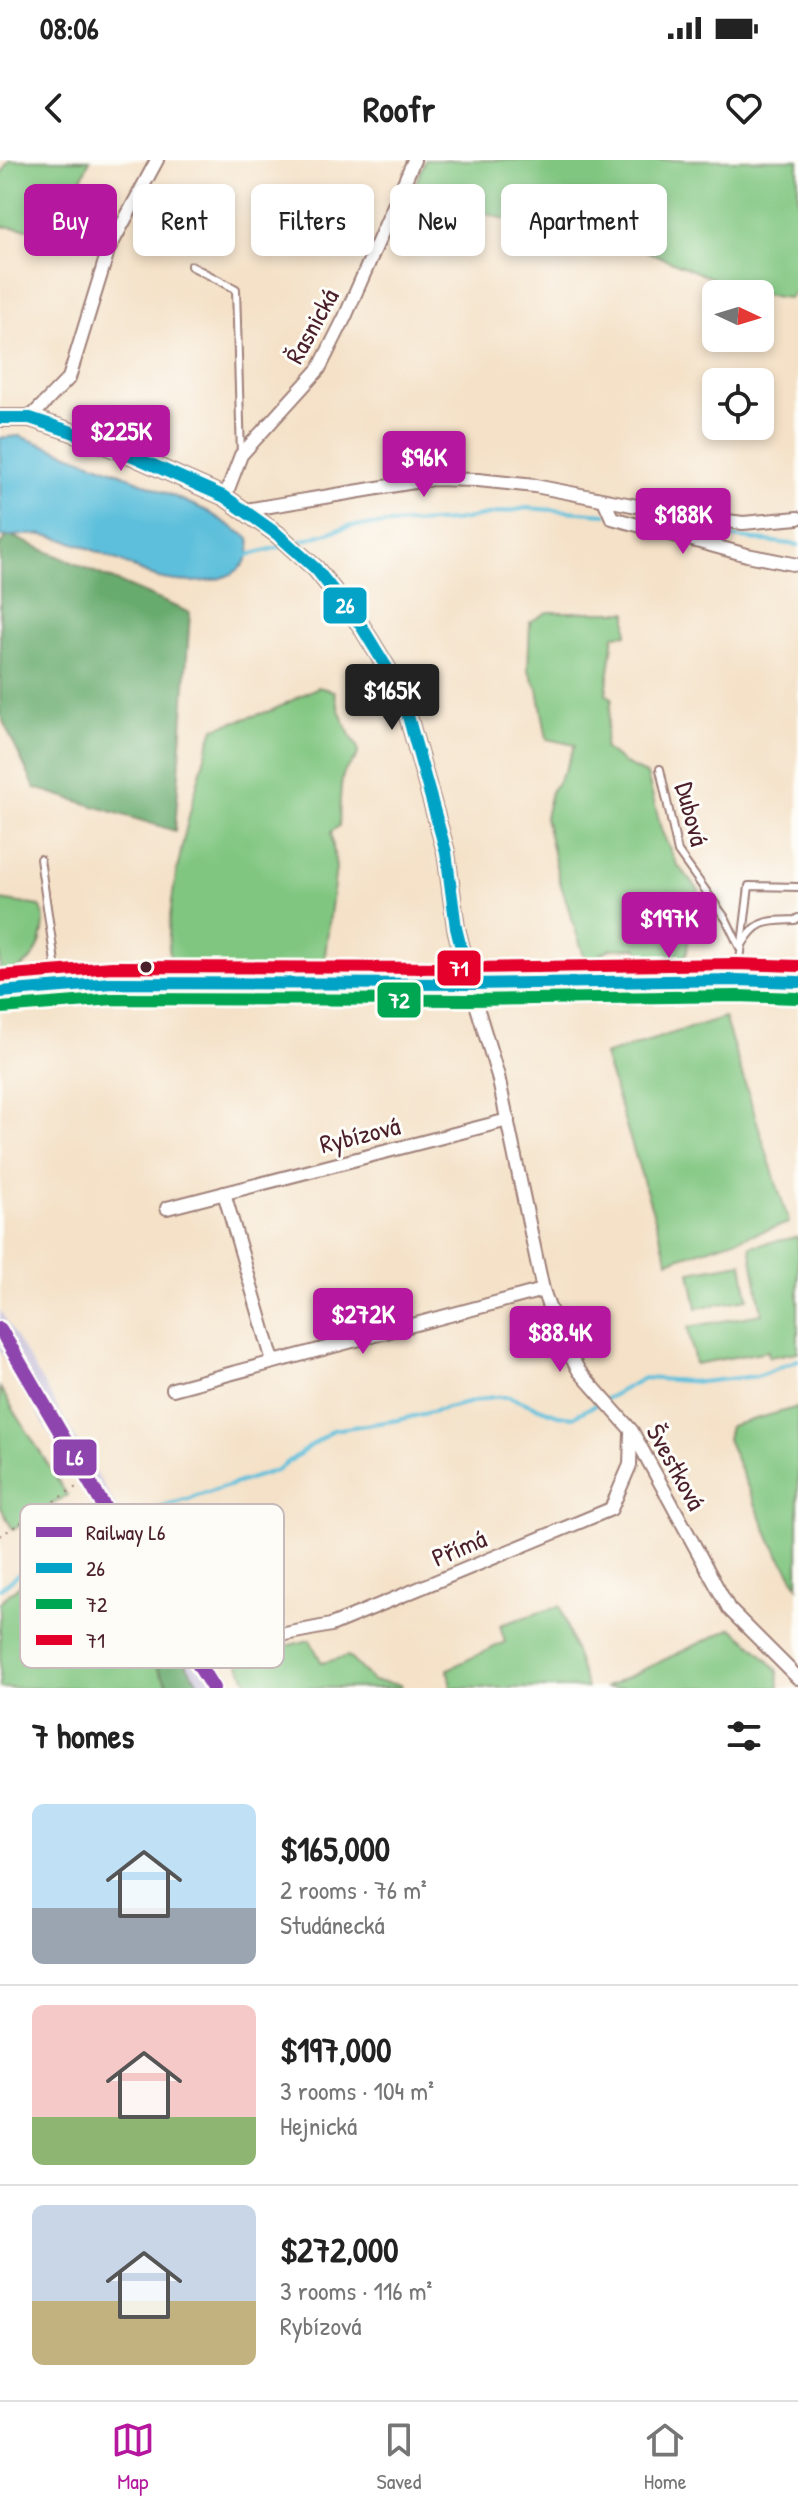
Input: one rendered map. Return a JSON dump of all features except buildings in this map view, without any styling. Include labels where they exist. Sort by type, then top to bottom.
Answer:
[{"type":"main road","points":[[0,992],[112,983],[798,982]]},
{"type":"street","points":[[30,418],[69,378],[108,251],[157,160]]},
{"type":"street","name":"Řasnická","points":[[225,497],[241,455],[319,369],[414,160]]},
{"type":"street","points":[[0,418],[30,418],[135,457],[225,497],[277,534],[316,569],[360,624],[401,691],[446,852],[456,928],[470,984]]},
{"type":"street","points":[[246,510],[432,479],[535,486],[688,516],[743,523],[798,518]]},
{"type":"street","points":[[604,500],[612,518],[747,555],[798,565]]},
{"type":"street","name":"Švestková","points":[[470,984],[498,1076],[543,1290],[558,1333],[579,1371],[632,1431],[729,1609],[798,1678]]},
{"type":"street","name":"Rybízová","points":[[167,1208],[508,1120]]},
{"type":"street","points":[[224,1193],[273,1361]]},
{"type":"street","points":[[173,1389],[543,1290]]},
{"type":"street","name":"Přímá","points":[[284,1634],[331,1625],[611,1509],[630,1465],[632,1431]]},
{"type":"lane","points":[[191,266],[236,289],[241,455]]},
{"type":"lane","name":"Dubová","points":[[660,769],[678,852],[726,919],[740,948]]},
{"type":"lane","points":[[40,859],[59,987]]},
{"type":"lane","points":[[737,980],[749,886],[798,887]]},
{"type":"lane","points":[[740,948],[751,929],[764,921],[798,918]]},
{"type":"path","points":[[50,1504],[101,1473]]},
{"type":"path","points":[[0,1536],[20,1523]]},
{"type":"shaded area","points":[[0,1310],[114,1504],[90,1504],[0,1350]]},
{"type":"shaded area","points":[[188,1668],[213,1668],[226,1688],[201,1688]]},
{"type":"green space","points":[[9,160],[90,160],[79,184],[24,184],[24,229],[0,226],[0,177]]},
{"type":"green space","points":[[425,160],[798,160],[798,289],[789,298],[774,296],[774,280],[716,280],[658,256],[667,256],[667,184],[501,184],[501,218],[485,213],[485,184],[415,184]]},
{"type":"green space","points":[[9,535],[190,613],[175,831],[35,788],[0,715],[0,545]]},
{"type":"green space","points":[[547,612],[627,612],[627,634],[614,635],[606,694],[612,698],[604,748],[647,775],[662,832],[677,865],[699,890],[683,959],[651,960],[636,948],[610,949],[586,962],[559,879],[545,817],[551,792],[565,770],[575,745],[547,739],[538,689],[528,669],[530,622]]},
{"type":"green space","points":[[318,687],[334,691],[344,722],[358,749],[357,757],[343,775],[339,826],[331,832],[336,868],[323,971],[256,968],[175,971],[169,953],[174,891],[189,814],[214,728],[273,710]]},
{"type":"green space","points":[[0,900],[40,906],[44,921],[38,948],[30,961],[17,969],[0,973]]},
{"type":"green space","points":[[724,1017],[789,1223],[668,1261],[604,1055]]},
{"type":"green space","points":[[798,1237],[798,1352],[769,1357],[768,1351],[695,1364],[688,1327],[762,1314],[750,1246]]},
{"type":"green space","points":[[742,1263],[748,1299],[697,1308],[690,1272]]},
{"type":"green space","points":[[0,1388],[67,1495],[53,1504],[20,1504],[20,1525],[13,1530],[0,1506]]},
{"type":"green space","points":[[798,1407],[798,1586],[772,1543],[727,1439],[730,1426]]},
{"type":"green space","points":[[20,1585],[20,1668],[158,1668],[170,1688],[0,1688],[0,1602]]},
{"type":"green space","points":[[560,1606],[587,1688],[451,1688],[448,1669],[505,1642],[500,1625]]},
{"type":"green space","points":[[732,1628],[778,1671],[779,1688],[604,1688]]},
{"type":"green space","points":[[310,1640],[322,1663],[348,1656],[373,1681],[401,1685],[402,1688],[252,1688],[240,1668],[284,1668],[284,1646]]},
{"type":"green space","points":[[158,1668],[188,1668],[201,1688],[170,1688]]},
{"type":"water","points":[[19,436],[123,474],[207,511],[249,538],[249,554],[243,565],[219,579],[172,581],[54,537],[0,537],[0,438]]},
{"type":"waterway","points":[[295,543],[350,526],[454,521],[527,508],[606,514]]},
{"type":"waterway","points":[[650,522],[709,534],[798,545]]},
{"type":"waterway","points":[[245,556],[283,546]]},
{"type":"waterway","points":[[172,1504],[277,1470],[333,1430],[398,1420],[492,1397],[509,1397],[558,1415],[573,1417],[644,1378],[700,1382],[757,1376],[798,1360]]},
{"type":"waterway","points":[[0,1589],[20,1573]]},
{"type":"rail line","name":"L6","points":[[0,1329],[102,1504]]},
{"type":"rail line","name":"L6","points":[[201,1668],[213,1688]]},
{"type":"transit line","name":"26","points":[[0,418],[30,418],[69,431],[225,497],[277,534],[316,569],[360,624],[401,691],[446,852],[456,928],[470,984]]},
{"type":"transit line","name":"71","points":[[0,976],[112,967],[798,966]]},
{"type":"transit line","name":"26","points":[[0,992],[112,983],[798,982]]},
{"type":"transit line","name":"72","points":[[1,1008],[113,999],[797,998]]}]
